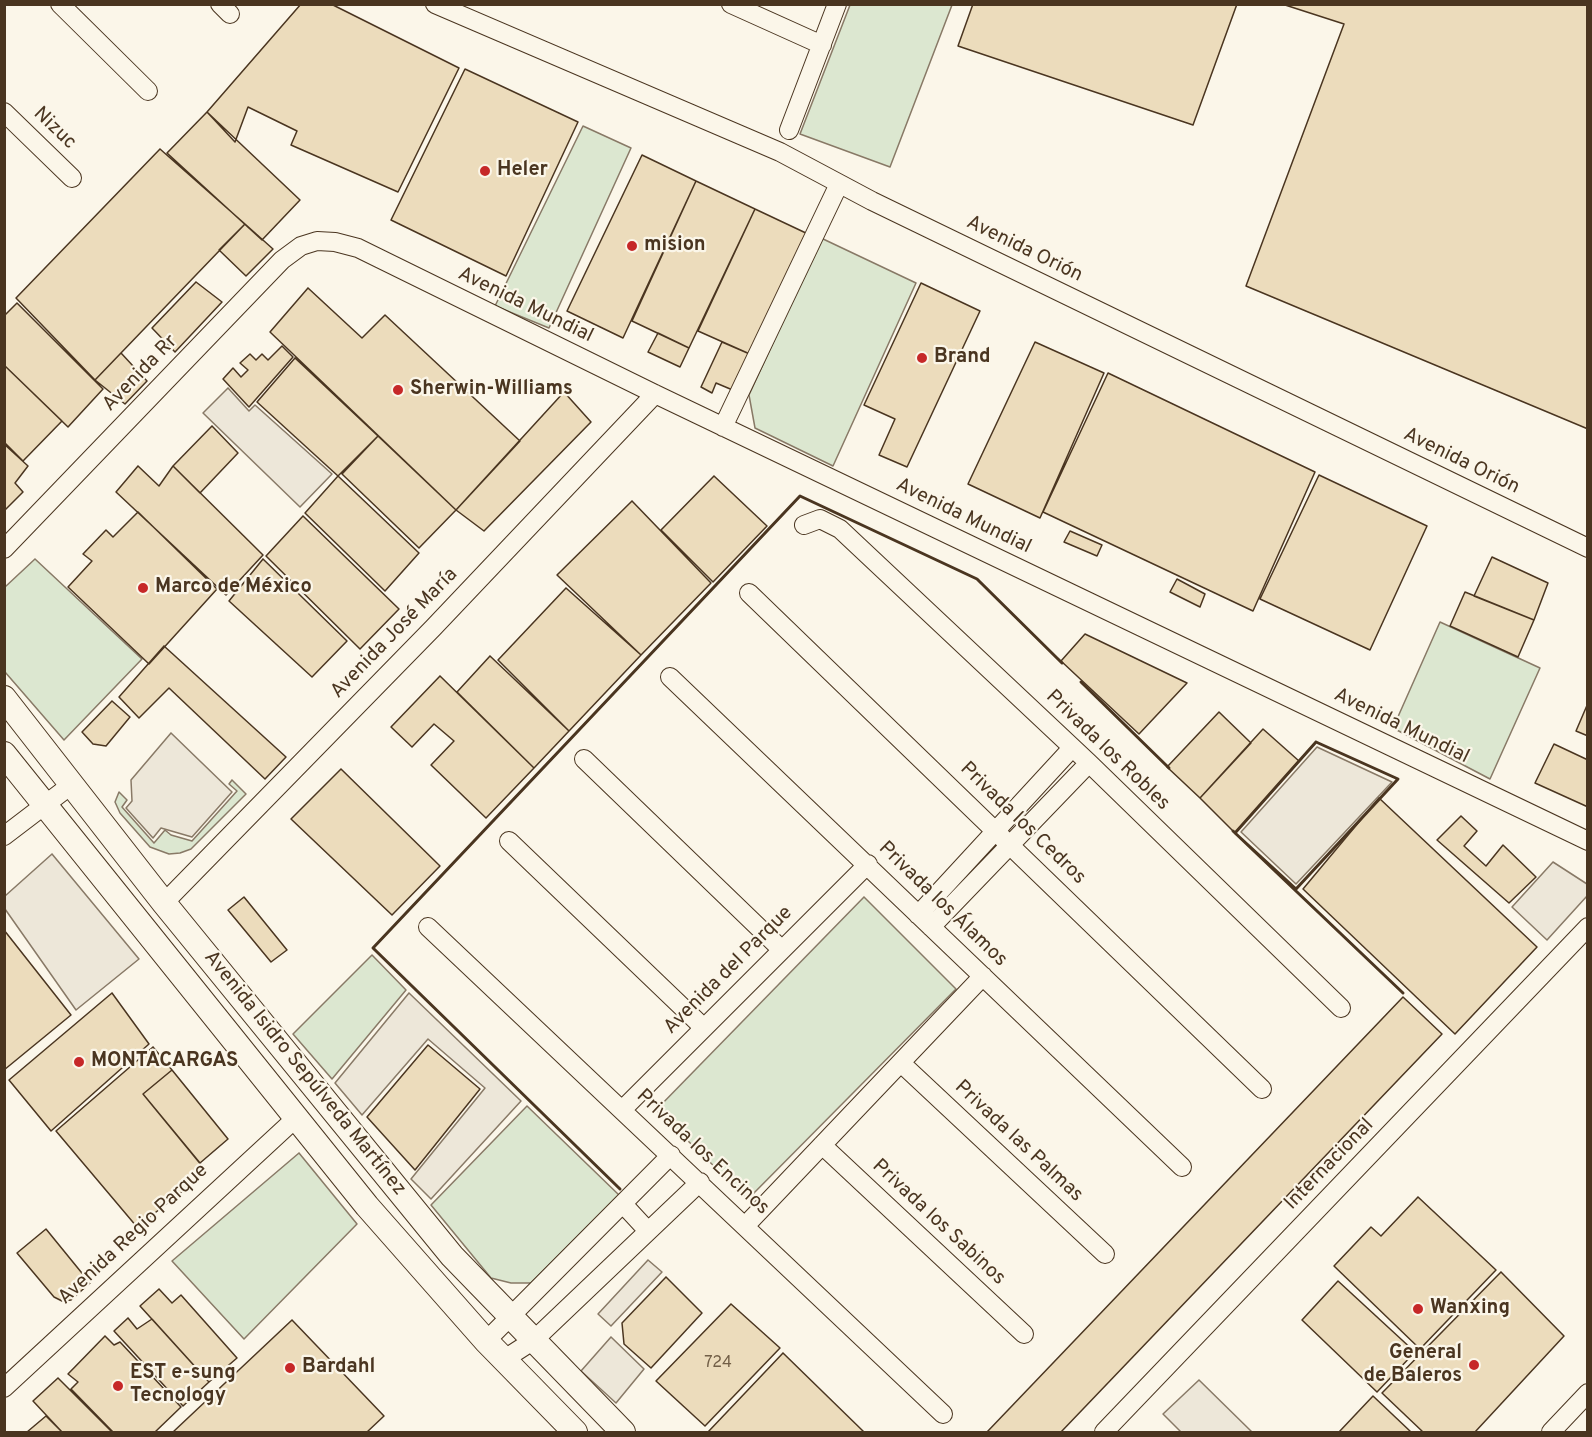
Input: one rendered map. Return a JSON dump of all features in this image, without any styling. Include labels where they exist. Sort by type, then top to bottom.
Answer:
[{"type":"main road","name":"Avenida Isidro Sepúlveda Martínez","points":[[4,698],[164,903],[452,1256],[623,1432]]},
{"type":"main road","name":"Avenida Isidro Sepúlveda Martínez","points":[[4,754],[367,1206],[503,1360],[575,1432]]},
{"type":"street","points":[[60,4],[148,91]]},
{"type":"street","name":"Avenida Orión","points":[[435,4],[780,152],[840,184],[1587,548]]},
{"type":"street","points":[[731,4],[822,45]]},
{"type":"street","points":[[789,130],[837,4]]},
{"type":"street","name":"Nizuc","points":[[4,112],[72,178]]},
{"type":"street","points":[[723,427],[840,184]]},
{"type":"street","name":"Avenida Mundial","points":[[317,241],[335,242],[358,248],[723,427],[1587,841]]},
{"type":"street","name":"Avenida Rr","points":[[4,549],[282,260],[301,246],[317,241]]},
{"type":"street","name":"Avenida José María","points":[[164,903],[432,628],[655,394]]},
{"type":"street","name":"Privada los Robles","points":[[804,525],[820,519],[840,529],[1089,763],[1341,1008]]},
{"type":"street","name":"Privada los Cedros","points":[[749,593],[1262,1089]]},
{"type":"street","name":"Privada los Álamos","points":[[670,677],[868,864],[1182,1167]]},
{"type":"street","points":[[1004,838],[1072,748]]},
{"type":"street","points":[[584,759],[782,950]]},
{"type":"street","points":[[925,921],[1004,838],[1089,763]]},
{"type":"street","points":[[4,836],[71,785]]},
{"type":"street","points":[[509,841],[704,1028]]},
{"type":"street","name":"Avenida del Parque","points":[[622,1110],[868,864]]},
{"type":"street","name":"Privada los Encinos","points":[[428,927],[746,1225],[943,1414]]},
{"type":"street","name":"Internacional","points":[[1104,1432],[1587,927]]},
{"type":"street","points":[[746,1225],[983,976]]},
{"type":"street","name":"Privada las Palmas","points":[[901,1063],[1105,1254]]},
{"type":"street","name":"Avenida Regio Parque","points":[[4,1388],[296,1118]]},
{"type":"street","name":"Privada los Sabinos","points":[[822,1145],[1024,1334]]},
{"type":"street","points":[[486,1341],[671,1155]]},
{"type":"street","points":[[503,1360],[534,1340],[700,1182]]},
{"type":"street","points":[[623,1204],[648,1231]]},
{"type":"street","points":[[1551,1432],[1587,1394]]},
{"type":"green space","points":[[850,5],[952,5],[890,167],[800,134]]},
{"type":"green space","points":[[583,126],[631,148],[549,328],[495,306]]},
{"type":"green space","points":[[821,238],[916,283],[833,466],[755,428],[749,395]]},
{"type":"green space","points":[[35,559],[142,659],[64,740],[5,672],[5,587]]},
{"type":"green space","points":[[1440,622],[1540,668],[1490,779],[1393,728]]},
{"type":"green space","points":[[232,780],[246,794],[191,849],[180,853],[169,854],[150,847],[120,813],[115,802],[119,792],[127,800],[122,807],[154,843],[165,830],[171,835],[192,841],[237,791],[229,784]]},
{"type":"green space","points":[[864,897],[956,989],[748,1199],[656,1110]]},
{"type":"green space","points":[[372,955],[406,990],[332,1079],[293,1034]]},
{"type":"green space","points":[[527,1106],[619,1195],[531,1283],[511,1283],[491,1278],[431,1205]]},
{"type":"green space","points":[[299,1153],[357,1224],[244,1339],[172,1261]]},
{"type":"shaded area","points":[[228,388],[249,411],[255,405],[332,474],[300,507],[203,413]]},
{"type":"shaded area","points":[[171,733],[232,792],[192,837],[161,828],[153,838],[126,808],[132,801],[131,780]]},
{"type":"shaded area","points":[[1317,747],[1392,782],[1296,884],[1241,832]]},
{"type":"shaded area","points":[[52,854],[139,959],[76,1010],[5,909],[5,896]]},
{"type":"shaded area","points":[[1553,862],[1587,884],[1587,896],[1547,940],[1512,907]]},
{"type":"shaded area","points":[[409,993],[521,1101],[431,1199],[411,1179],[485,1088],[428,1039],[362,1115],[335,1083]]},
{"type":"shaded area","points":[[648,1260],[662,1272],[611,1326],[598,1314]]},
{"type":"shaded area","points":[[611,1337],[644,1369],[616,1403],[581,1371]]},
{"type":"shaded area","points":[[1199,1380],[1252,1432],[1181,1432],[1163,1414]]},
{"type":"building","points":[[301,4],[331,4],[459,68],[398,192],[291,145],[297,131],[248,107],[235,142],[207,112]]},
{"type":"building","points":[[973,4],[1237,4],[1193,125],[958,46]]},
{"type":"building","points":[[1282,4],[1588,4],[1588,429],[1246,286],[1344,24]]},
{"type":"building","name":"Heler","points":[[465,69],[578,122],[506,276],[391,220]]},
{"type":"building","points":[[207,112],[300,200],[262,240],[167,153]]},
{"type":"building","points":[[160,149],[245,224],[95,380],[16,298]]},
{"type":"building","name":"mision","points":[[642,155],[696,181],[623,338],[567,311]]},
{"type":"building","points":[[696,181],[755,209],[689,348],[632,321]]},
{"type":"building","points":[[755,209],[808,234],[752,355],[698,331]]},
{"type":"building","points":[[245,224],[273,249],[246,276],[219,250]]},
{"type":"building","points":[[196,282],[222,302],[175,352],[152,328]]},
{"type":"building","name":"Brand","points":[[921,283],[980,311],[907,467],[879,455],[895,419],[864,405]]},
{"type":"building","name":"Sherwin-Williams","points":[[308,288],[362,338],[385,315],[520,441],[456,510],[270,332]]},
{"type":"building","points":[[17,303],[103,389],[68,427],[4,365],[4,316]]},
{"type":"building","points":[[658,333],[689,348],[680,367],[648,352]]},
{"type":"building","points":[[722,342],[752,355],[735,391],[716,383],[712,393],[701,387]]},
{"type":"building","points":[[1035,342],[1104,373],[1040,518],[968,484]]},
{"type":"building","points":[[282,346],[293,357],[249,407],[223,379],[233,368],[241,377],[248,370],[240,363],[250,354],[256,360],[262,354],[268,360]]},
{"type":"building","points":[[121,353],[147,381],[125,404],[95,380]]},
{"type":"building","points":[[295,358],[378,436],[338,476],[257,402]]},
{"type":"building","points":[[4,365],[62,421],[23,461],[4,442]]},
{"type":"building","points":[[1108,373],[1315,472],[1253,611],[1043,512]]},
{"type":"building","points":[[564,392],[591,422],[484,531],[456,510]]},
{"type":"building","points":[[212,426],[238,453],[200,493],[173,466]]},
{"type":"building","points":[[378,436],[456,510],[419,548],[342,474]]},
{"type":"building","points":[[4,444],[28,466],[15,483],[23,492],[4,511]]},
{"type":"building","points":[[138,466],[159,486],[173,466],[263,555],[226,595],[116,492]]},
{"type":"building","points":[[1319,475],[1427,526],[1370,650],[1260,599]]},
{"type":"building","points":[[338,476],[419,553],[385,591],[305,513]]},
{"type":"building","points":[[714,476],[767,526],[713,582],[661,530]]},
{"type":"building","points":[[632,501],[711,583],[641,655],[557,575]]},
{"type":"building","name":"Marco de México","points":[[138,512],[217,589],[149,664],[68,587],[92,561],[83,554],[106,530],[113,537]]},
{"type":"building","points":[[303,516],[399,609],[360,649],[266,556]]},
{"type":"building","points":[[1070,531],[1102,545],[1097,556],[1064,542]]},
{"type":"building","points":[[1492,557],[1548,583],[1534,620],[1474,596]]},
{"type":"building","points":[[263,559],[347,641],[312,677],[229,601]]},
{"type":"building","points":[[1177,579],[1205,594],[1200,607],[1170,592]]},
{"type":"building","points":[[566,588],[641,655],[569,731],[498,660]]},
{"type":"building","points":[[1465,592],[1534,620],[1518,657],[1450,626]]},
{"type":"building","points":[[1085,634],[1187,683],[1139,734],[1061,661]]},
{"type":"building","points":[[164,646],[286,757],[265,779],[169,688],[139,718],[119,697]]},
{"type":"building","points":[[490,656],[569,731],[534,768],[457,692]]},
{"type":"building","points":[[440,676],[534,768],[486,818],[431,765],[454,741],[434,724],[412,747],[391,727]]},
{"type":"building","points":[[112,701],[130,717],[106,746],[93,744],[82,732]]},
{"type":"building","points":[[1588,703],[1588,736],[1576,731]]},
{"type":"building","points":[[1219,712],[1251,743],[1200,798],[1167,767]]},
{"type":"building","points":[[1263,729],[1299,761],[1235,833],[1200,798]]},
{"type":"building","points":[[1554,744],[1588,760],[1588,807],[1535,783]]},
{"type":"building","points":[[341,769],[440,866],[392,915],[291,819]]},
{"type":"building","points":[[1379,798],[1537,947],[1455,1034],[1303,889]]},
{"type":"building","points":[[1461,816],[1477,831],[1464,846],[1486,866],[1503,845],[1536,877],[1509,903],[1437,840]]},
{"type":"building","points":[[244,897],[287,950],[271,962],[228,910]]},
{"type":"building","points":[[4,930],[71,1015],[4,1070]]},
{"type":"building","name":"MONTACARGAS","points":[[112,993],[149,1044],[51,1131],[9,1080]]},
{"type":"building","points":[[1403,997],[1442,1034],[1061,1432],[987,1432]]},
{"type":"building","points":[[428,1045],[480,1089],[415,1170],[367,1117]]},
{"type":"building","points":[[153,1047],[172,1070],[143,1094],[207,1172],[137,1227],[56,1131]]},
{"type":"building","points":[[172,1070],[228,1139],[200,1163],[143,1094]]},
{"type":"building","name":"Wanxing","points":[[1418,1197],[1496,1270],[1420,1349],[1334,1266],[1371,1227],[1381,1236]]},
{"type":"building","points":[[46,1229],[90,1283],[71,1300],[62,1301],[54,1297],[17,1253]]},
{"type":"building","name":"General de Baleros","points":[[1501,1272],[1564,1336],[1475,1432],[1423,1432],[1382,1393]]},
{"type":"building","points":[[666,1277],[702,1313],[651,1368],[624,1344],[622,1323]]},
{"type":"building","points":[[1338,1281],[1415,1352],[1377,1392],[1302,1320]]},
{"type":"building","points":[[159,1289],[172,1303],[181,1295],[237,1358],[209,1382],[140,1306]]},
{"type":"building","points":[[731,1304],[780,1348],[705,1426],[656,1381]]},
{"type":"building","points":[[128,1318],[137,1329],[152,1319],[209,1382],[183,1406],[114,1331]]},
{"type":"building","name":"Bardahl","points":[[292,1320],[384,1416],[367,1432],[173,1432]]},
{"type":"building","name":"EST e-sung Tecnology","points":[[105,1336],[114,1345],[120,1342],[181,1407],[155,1432],[113,1432],[71,1389],[78,1382],[68,1374]]},
{"type":"building","points":[[783,1353],[864,1432],[708,1432]]},
{"type":"building","points":[[58,1378],[112,1432],[62,1432],[33,1401]]},
{"type":"building","points":[[1373,1396],[1411,1432],[1339,1432]]},
{"type":"building","points":[[46,1416],[62,1432],[27,1432]]},
{"type":"wall","points":[[620,1189],[373,948],[800,496],[977,579],[1062,663]]},
{"type":"wall","points":[[1081,682],[1169,768]]},
{"type":"wall","points":[[1316,742],[1398,779],[1296,889],[1235,833],[1316,742]]},
{"type":"wall","points":[[1233,831],[1403,993]]},
{"type":"place","name":"Heler","points":[[485,171]]},
{"type":"place","name":"mision","points":[[632,246]]},
{"type":"place","name":"Brand","points":[[922,358]]},
{"type":"place","name":"Sherwin-Williams","points":[[398,390]]},
{"type":"place","name":"Marco de México","points":[[143,588]]},
{"type":"place","name":"MONTACARGAS","points":[[79,1062]]},
{"type":"place","name":"Wanxing","points":[[1418,1309]]},
{"type":"place","name":"General de Baleros","points":[[1474,1365]]},
{"type":"place","name":"Bardahl","points":[[290,1368]]},
{"type":"place","name":"EST e-sung Tecnology","points":[[118,1386]]}]
